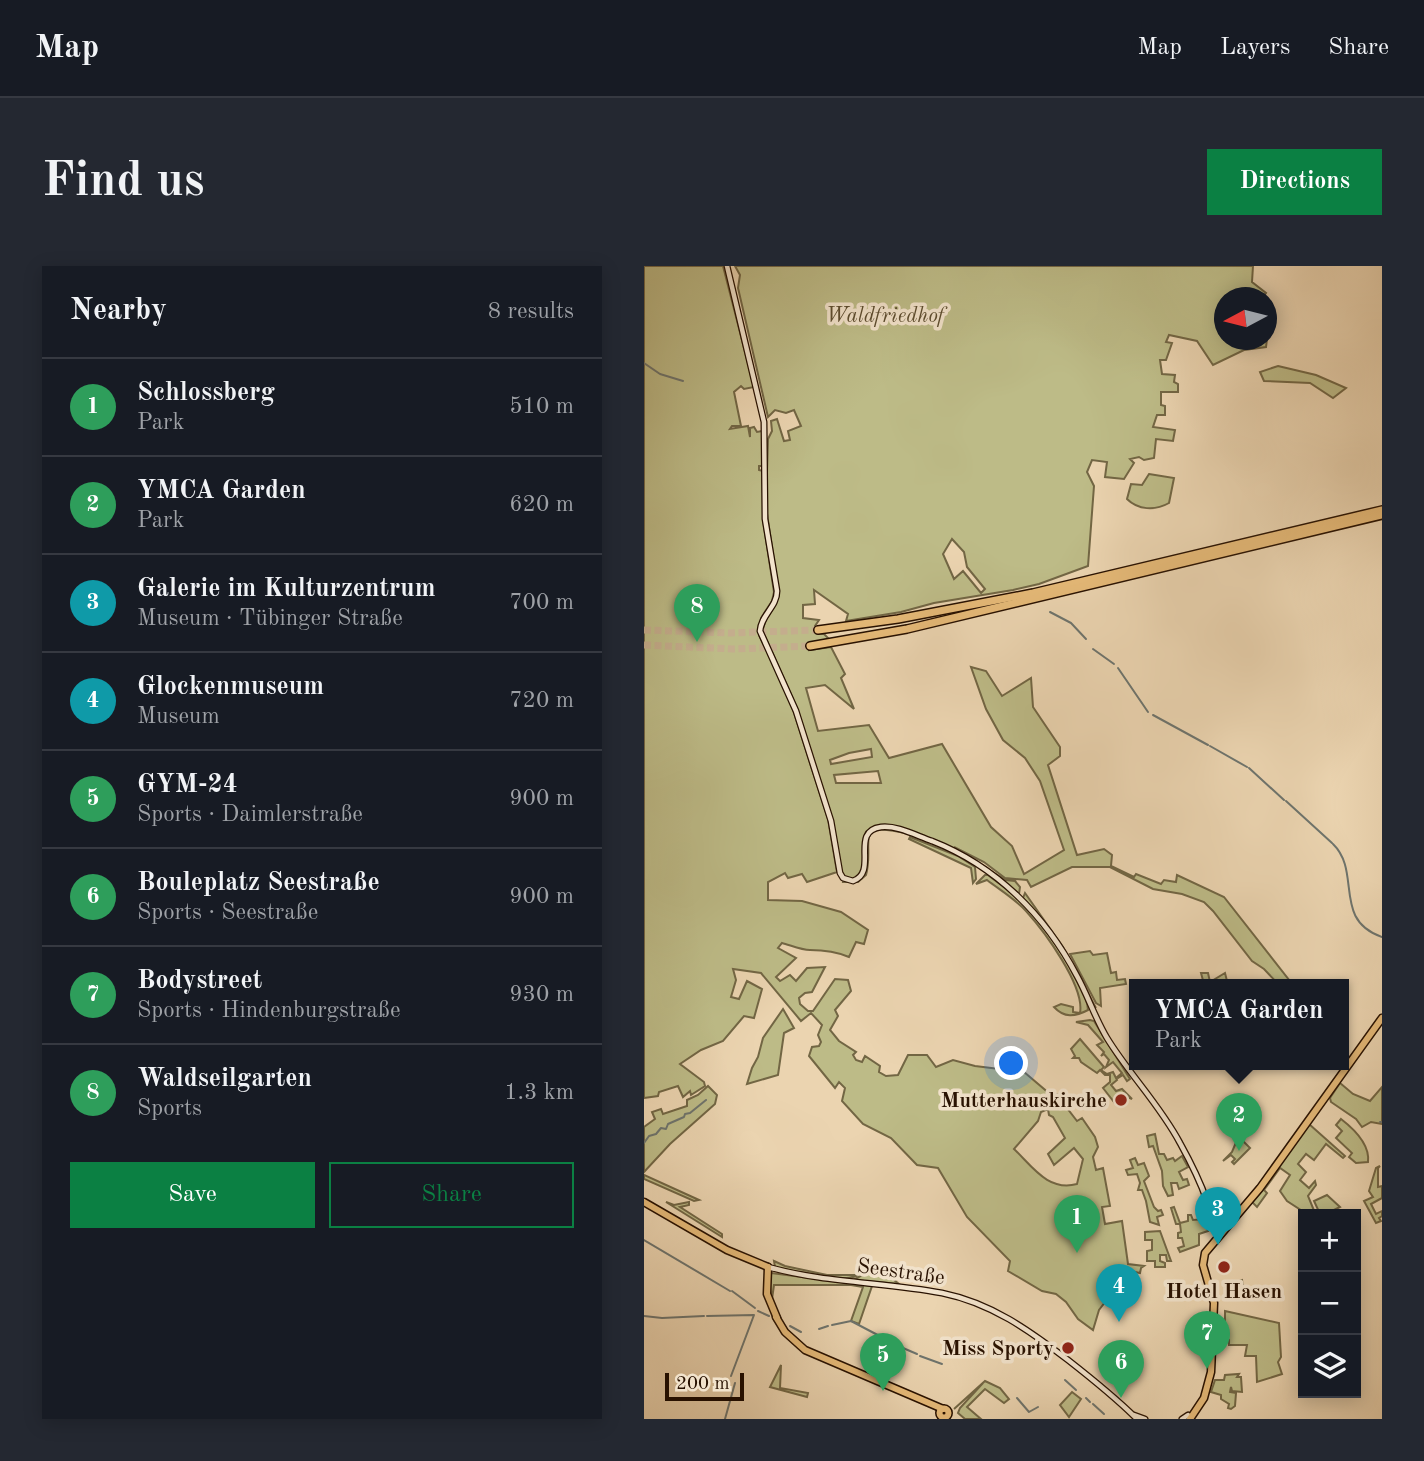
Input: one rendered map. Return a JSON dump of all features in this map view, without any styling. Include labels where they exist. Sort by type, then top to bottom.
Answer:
[{"type":"highway","points":[[818,630],[905,618],[1033,593],[1382,513]]},
{"type":"highway","points":[[810,646],[907,629],[1382,513]]},
{"type":"main road","points":[[727,266],[766,438],[765,519],[777,591],[776,602],[761,623],[760,631],[796,711],[831,821],[840,873],[843,878],[853,881],[862,876],[866,866],[864,845],[867,836],[874,829],[891,827],[972,860],[1019,897],[1064,954],[1106,1036],[1129,1069]]},
{"type":"main road","points":[[1349,1064],[1382,1018]]},
{"type":"main road","points":[[1130,1070],[1177,1137],[1221,1234]]},
{"type":"main road","points":[[1188,1417],[1208,1386],[1211,1372],[1213,1303],[1203,1265],[1204,1256],[1256,1193],[1344,1070]]},
{"type":"main road","name":"Seestraße","points":[[644,1202],[727,1250],[770,1271],[925,1290],[967,1299],[984,1306],[1032,1333],[1085,1373],[1135,1417],[1145,1419]]},
{"type":"main road","points":[[770,1271],[767,1290],[776,1317],[785,1332],[799,1346],[930,1404],[948,1415]]},
{"type":"green space","points":[[644,266],[723,266],[754,387],[744,389],[741,386],[734,392],[741,426],[732,426],[730,429],[748,426],[750,437],[750,428],[754,427],[757,432],[762,431],[763,466],[759,466],[759,470],[763,471],[763,520],[774,592],[772,601],[761,618],[759,635],[788,694],[828,819],[837,872],[807,882],[802,874],[788,878],[785,873],[768,882],[768,900],[802,901],[841,912],[868,930],[864,944],[856,942],[849,957],[782,943],[778,948],[796,958],[776,977],[780,981],[790,975],[796,981],[807,968],[825,967],[812,992],[799,998],[800,1004],[808,1011],[813,1011],[835,979],[848,980],[851,991],[835,1010],[838,1016],[830,1030],[839,1041],[856,1052],[853,1055],[856,1060],[862,1062],[865,1056],[880,1066],[879,1072],[886,1076],[898,1075],[908,1055],[927,1055],[936,1067],[953,1060],[975,1066],[1024,1072],[1050,1094],[1088,1097],[1089,1102],[1068,1104],[1067,1108],[1077,1121],[1082,1118],[1095,1137],[1098,1147],[1093,1157],[1096,1170],[1103,1168],[1110,1206],[1102,1207],[1105,1224],[1122,1221],[1128,1264],[1144,1266],[1140,1273],[1125,1270],[1123,1286],[1120,1285],[1118,1290],[1121,1292],[1119,1299],[1109,1297],[1099,1310],[1093,1330],[1078,1319],[1066,1302],[1056,1294],[1042,1291],[1008,1271],[1010,1261],[967,1217],[938,1168],[917,1165],[891,1138],[863,1124],[842,1101],[845,1088],[839,1082],[835,1088],[809,1056],[812,1047],[819,1046],[821,1042],[818,1035],[822,1025],[811,1013],[801,1021],[761,973],[733,969],[736,980],[731,997],[739,999],[747,981],[762,989],[754,1018],[744,1016],[723,1041],[701,1050],[680,1064],[704,1082],[705,1086],[691,1095],[690,1091],[683,1097],[678,1086],[659,1092],[658,1096],[644,1098]],"holes":[[[1048,1109],[1049,1115],[1053,1117],[1065,1138],[1048,1154],[1054,1165],[1074,1148],[1083,1159],[1077,1184],[1057,1184],[1049,1181],[1014,1149],[1038,1121],[1041,1112]]]},
{"type":"green space","name":"Waldfriedhof","points":[[735,266],[1253,266],[1252,282],[1258,287],[1214,287],[1214,350],[1244,350],[1213,365],[1197,341],[1169,335],[1166,342],[1172,343],[1166,360],[1160,360],[1162,374],[1175,375],[1174,382],[1178,384],[1178,392],[1161,392],[1161,405],[1165,406],[1165,415],[1157,415],[1153,427],[1175,430],[1173,441],[1156,439],[1154,458],[1130,459],[1134,463],[1124,479],[1105,477],[1107,462],[1092,460],[1087,472],[1094,486],[1088,566],[1039,584],[1013,590],[846,621],[848,614],[814,590],[815,604],[803,605],[803,618],[819,620],[815,626],[816,633],[824,634],[829,639],[808,643],[809,650],[831,647],[845,674],[841,678],[854,709],[825,685],[806,688],[818,731],[869,725],[889,758],[942,744],[991,827],[1012,846],[1024,874],[1064,850],[1040,781],[1025,758],[1003,740],[986,709],[971,667],[986,671],[1002,696],[1031,678],[1033,707],[1060,747],[1060,756],[1048,765],[1077,855],[1104,849],[1112,855],[1111,866],[1134,877],[1136,874],[1161,884],[1164,880],[1176,882],[1177,875],[1224,897],[1288,979],[1273,979],[1252,961],[1204,902],[1182,894],[1153,889],[1110,867],[1072,867],[1031,887],[1027,880],[1005,878],[984,862],[954,847],[1005,880],[1015,881],[1020,887],[1019,894],[974,860],[909,831],[908,834],[879,830],[872,832],[869,837],[866,875],[858,882],[843,882],[832,819],[797,708],[763,632],[779,594],[766,507],[771,421],[777,419],[784,441],[790,440],[788,431],[801,426],[794,410],[786,413],[775,410],[768,417],[738,288],[740,275]],"holes":[[[952,539],[964,552],[967,567],[985,589],[981,593],[963,571],[954,579],[943,554]],[[871,749],[872,757],[831,764],[830,760]],[[878,771],[881,783],[836,783],[834,775]]]},
{"type":"green space","points":[[1278,366],[1316,375],[1346,388],[1333,398],[1310,383],[1264,381],[1260,372]]},
{"type":"green space","points":[[1149,474],[1174,478],[1169,503],[1147,508],[1127,499],[1131,484],[1142,485]]},
{"type":"green space","points":[[910,837],[958,856],[975,867],[976,879],[973,883],[971,868],[909,839]]},
{"type":"green space","points":[[985,875],[1015,896],[1038,921],[1080,984],[1088,1010],[1079,1014],[1070,1015],[1054,1007],[1061,1004],[1073,1007],[1073,1012],[1080,1013],[1080,1002],[1070,974],[1052,945],[1022,907],[987,880],[976,884]]},
{"type":"green space","points":[[1025,893],[1063,947],[1096,1008],[1074,968],[1023,898]]},
{"type":"green space","points":[[1090,951],[1093,955],[1107,953],[1111,973],[1116,972],[1117,980],[1125,979],[1126,984],[1100,988],[1101,1006],[1096,1003],[1070,954]]},
{"type":"green space","points":[[1201,973],[1208,973],[1209,979],[1203,979]]},
{"type":"green space","points":[[1225,973],[1226,979],[1215,979]]},
{"type":"green space","points":[[783,1009],[794,1028],[784,1033],[778,1075],[747,1084],[763,1038]]},
{"type":"green space","points":[[1094,1021],[1130,1079],[1127,1081],[1123,1075],[1117,1077],[1122,1073],[1113,1062],[1106,1067],[1109,1060],[1104,1054],[1101,1056],[1104,1052],[1097,1045],[1103,1042],[1088,1025],[1076,1022]]},
{"type":"green space","points":[[1080,1039],[1104,1067],[1101,1070],[1107,1074],[1113,1072],[1117,1080],[1111,1085],[1116,1091],[1122,1089],[1132,1099],[1123,1095],[1117,1097],[1114,1102],[1103,1088],[1110,1082],[1110,1075],[1105,1075],[1100,1070],[1097,1073],[1079,1058],[1073,1058],[1075,1056],[1071,1049]]},
{"type":"green space","points":[[1340,1083],[1353,1094],[1370,1101],[1382,1087],[1382,1124],[1371,1122],[1362,1127],[1356,1119],[1331,1102],[1330,1098]]},
{"type":"green space","points":[[708,1086],[717,1095],[715,1104],[670,1144],[644,1172],[644,1127],[655,1119],[652,1112],[661,1109],[663,1114],[687,1106],[687,1100]]},
{"type":"green space","points":[[1341,1119],[1364,1144],[1368,1162],[1356,1163],[1349,1157],[1352,1153],[1336,1138],[1342,1131],[1336,1125]]},
{"type":"green space","points":[[1309,1124],[1345,1156],[1343,1158],[1326,1144],[1314,1160],[1306,1154],[1298,1164],[1306,1172],[1300,1180],[1309,1188],[1315,1181],[1316,1185],[1308,1196],[1313,1209],[1299,1209],[1287,1201],[1280,1191],[1290,1175],[1280,1168],[1264,1190],[1267,1193],[1257,1207],[1252,1202]]},
{"type":"green space","points":[[1155,1134],[1159,1154],[1164,1154],[1167,1160],[1173,1158],[1175,1161],[1182,1156],[1188,1167],[1179,1172],[1189,1185],[1179,1189],[1177,1183],[1171,1183],[1173,1195],[1168,1196],[1163,1186],[1162,1171],[1153,1146],[1149,1147],[1147,1136]]},
{"type":"green space","points":[[1237,1140],[1242,1140],[1250,1148],[1234,1164],[1232,1162],[1235,1159],[1231,1155],[1223,1161],[1232,1152]]},
{"type":"green space","points":[[1135,1158],[1138,1165],[1144,1163],[1149,1176],[1144,1181],[1154,1207],[1158,1211],[1161,1210],[1163,1215],[1157,1217],[1159,1225],[1150,1222],[1142,1190],[1138,1190],[1140,1183],[1137,1174],[1128,1175],[1126,1170],[1133,1168],[1130,1160]]},
{"type":"green space","points":[[1380,1166],[1378,1187],[1382,1186],[1382,1198],[1371,1204],[1376,1214],[1382,1211],[1379,1218],[1381,1221],[1376,1223],[1364,1201],[1373,1197],[1369,1191],[1376,1168]]},
{"type":"green space","points":[[644,1175],[699,1200],[694,1201],[644,1179]]},
{"type":"green space","points":[[1327,1195],[1340,1207],[1318,1209],[1314,1201]]},
{"type":"green space","points":[[666,1202],[674,1205],[689,1202],[689,1205],[680,1207],[722,1234],[722,1237]]},
{"type":"green space","points":[[1174,1207],[1180,1223],[1188,1221],[1188,1215],[1191,1215],[1193,1220],[1205,1219],[1208,1231],[1199,1234],[1199,1245],[1180,1252],[1178,1248],[1184,1246],[1182,1238],[1178,1238],[1178,1233],[1181,1232],[1180,1224],[1176,1224],[1171,1208]]},
{"type":"green space","points":[[1160,1231],[1171,1261],[1167,1261],[1166,1255],[1160,1255],[1160,1261],[1165,1263],[1165,1267],[1155,1267],[1155,1261],[1147,1261],[1147,1251],[1152,1250],[1152,1240],[1145,1240],[1145,1232]]},
{"type":"green space","points":[[774,1261],[827,1275],[859,1275],[839,1279],[817,1277],[775,1267]]},
{"type":"green space","points":[[884,1272],[899,1284],[853,1280],[866,1273]]},
{"type":"green space","points":[[771,1273],[872,1286],[859,1324],[851,1321],[863,1287],[774,1285],[772,1299],[769,1283]]},
{"type":"green space","points":[[1242,1280],[1245,1299],[1225,1297],[1225,1286]]},
{"type":"green space","points":[[1225,1311],[1279,1323],[1281,1357],[1278,1362],[1282,1374],[1257,1382],[1256,1356],[1245,1356],[1247,1345],[1229,1345],[1225,1336]]},
{"type":"green space","points":[[781,1365],[780,1388],[808,1393],[807,1397],[770,1387]]},
{"type":"green space","points":[[1239,1374],[1237,1377],[1241,1377],[1242,1392],[1232,1391],[1231,1387],[1230,1392],[1236,1393],[1235,1406],[1231,1409],[1228,1408],[1229,1404],[1221,1399],[1221,1395],[1211,1392],[1215,1380],[1224,1380],[1225,1375]]},
{"type":"green space","points":[[985,1381],[1000,1388],[1009,1399],[1004,1403],[985,1389],[967,1407],[981,1419],[965,1419],[958,1413],[960,1408],[983,1383],[954,1409]]},
{"type":"green space","points":[[1072,1392],[1081,1399],[1069,1417],[1060,1405]]},
{"type":"waterway","points":[[644,363],[660,374],[683,381]]},
{"type":"waterway","points":[[1050,612],[1071,623],[1086,639]]},
{"type":"waterway","points":[[1093,649],[1114,664]]},
{"type":"waterway","points":[[1118,668],[1148,712]]},
{"type":"waterway","points":[[1153,715],[1208,745]]},
{"type":"waterway","points":[[1210,746],[1247,767]]},
{"type":"waterway","points":[[1249,768],[1284,800]]},
{"type":"waterway","points":[[1286,801],[1332,843]]},
{"type":"waterway","points":[[1333,844],[1346,868],[1352,907],[1357,919],[1367,929],[1382,937]]},
{"type":"waterway","points":[[644,1143],[649,1136],[656,1134],[661,1128],[666,1129],[668,1124],[684,1117],[706,1100]]},
{"type":"waterway","points":[[644,1240],[730,1291]]},
{"type":"waterway","points":[[732,1291],[755,1308]]},
{"type":"waterway","points":[[758,1311],[769,1316]]},
{"type":"waterway","points":[[707,1316],[754,1315],[731,1376]]},
{"type":"waterway","points":[[644,1316],[704,1316]]},
{"type":"waterway","points":[[832,1325],[851,1321],[893,1343]]},
{"type":"waterway","points":[[790,1326],[801,1332]]},
{"type":"waterway","points":[[819,1329],[828,1326]]},
{"type":"waterway","points":[[896,1345],[917,1354]]},
{"type":"waterway","points":[[920,1356],[942,1364]]},
{"type":"waterway","points":[[1065,1380],[1076,1390]]},
{"type":"waterway","points":[[725,1419],[735,1383]]},
{"type":"waterway","points":[[1017,1398],[1029,1412],[1038,1407]]},
{"type":"waterway","points":[[1086,1398],[1090,1402]]},
{"type":"waterway","points":[[1093,1404],[1104,1414]]},
{"type":"tunnel","points":[[644,630],[729,633],[818,630]]},
{"type":"tunnel","points":[[644,645],[734,649],[810,646]]},
{"type":"place","name":"Waldseilgarten","points":[[697,642]]},
{"type":"place","name":"Mutterhauskirche","points":[[1121,1100]]},
{"type":"place","name":"YMCA Garden","points":[[1239,1151]]},
{"type":"place","name":"Galerie im Kulturzentrum","points":[[1218,1245]]},
{"type":"place","name":"Schlossberg","points":[[1077,1253]]},
{"type":"place","name":"Hotel Hasen","points":[[1224,1267]]},
{"type":"place","name":"Glockenmuseum","points":[[1119,1322]]},
{"type":"place","name":"Miss Sporty","points":[[1068,1348]]},
{"type":"place","name":"Bodystreet","points":[[1207,1369]]},
{"type":"place","name":"GYM-24","points":[[883,1391]]},
{"type":"place","name":"Bouleplatz Seestraße","points":[[1121,1398]]}]
